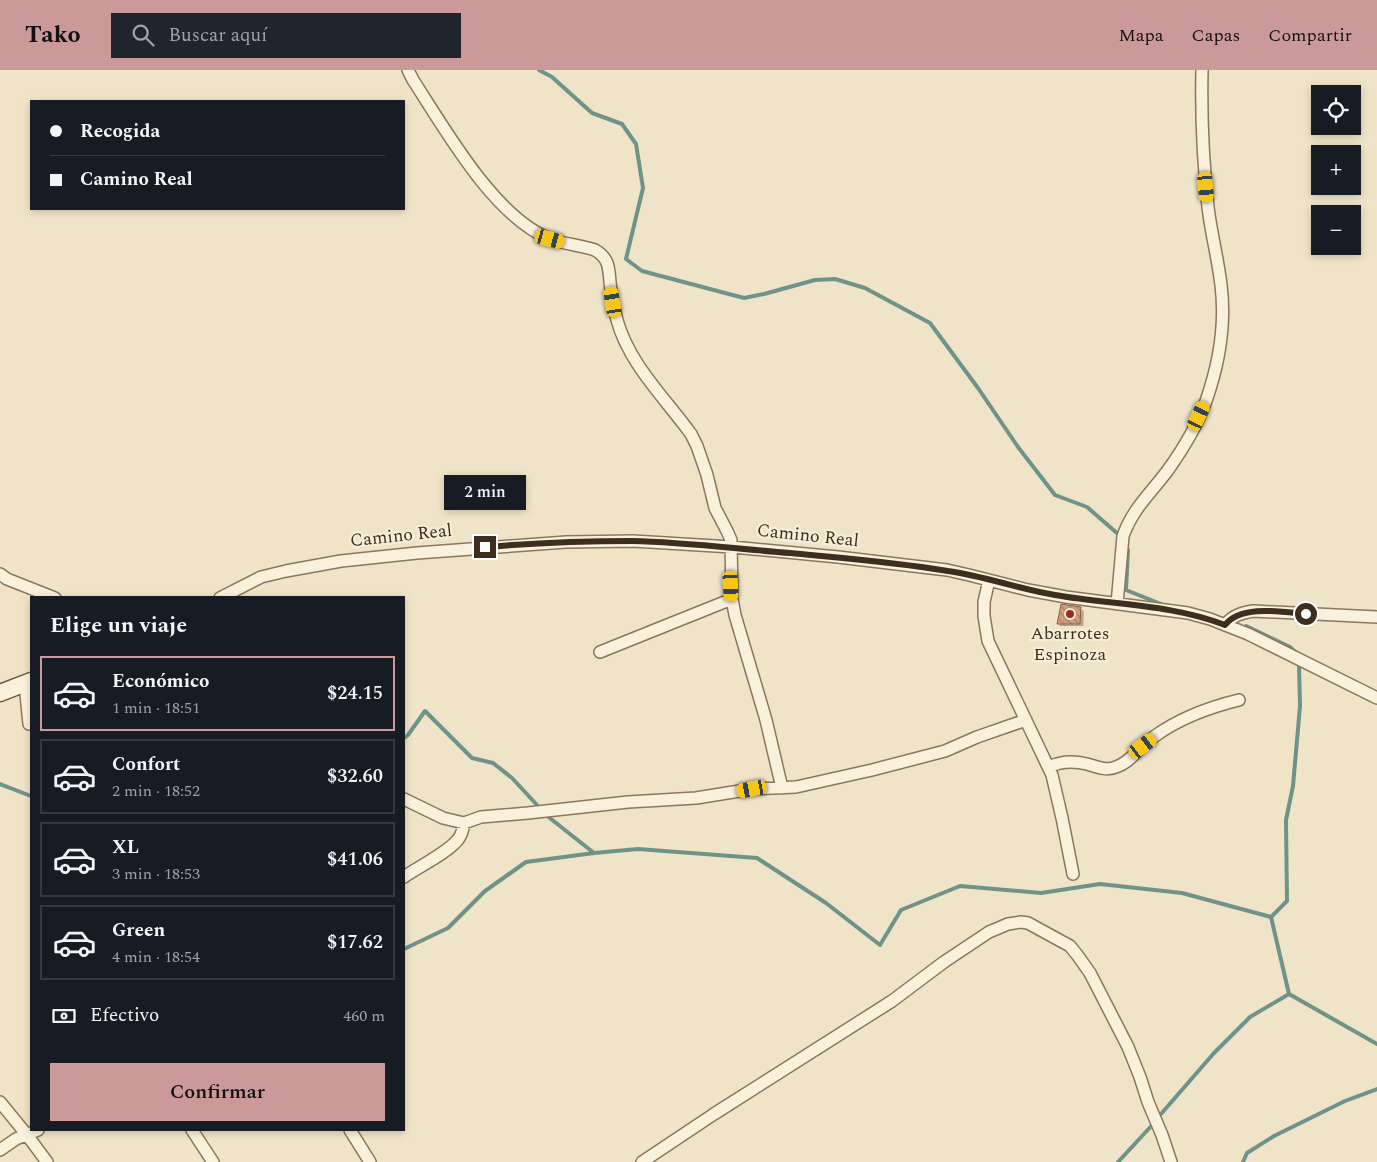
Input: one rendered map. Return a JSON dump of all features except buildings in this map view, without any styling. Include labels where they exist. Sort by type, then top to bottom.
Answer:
[{"type":"street","points":[[408,70],[460,152],[506,208],[519,220],[550,239],[586,246],[600,253],[605,259],[610,271],[613,302],[621,333],[639,367],[681,420],[697,446],[707,475],[715,508],[728,531],[732,547],[732,599],[735,615],[766,720],[782,788]]},
{"type":"street","points":[[1117,604],[1123,536],[1127,526],[1150,492],[1167,472],[1187,442],[1206,402],[1216,370],[1222,340],[1221,286],[1206,187],[1202,70]]},
{"type":"street","name":"Camino Real","points":[[224,596],[261,577],[286,571],[341,561],[417,553],[566,542],[633,541],[732,547],[946,570],[1028,590],[1188,613],[1225,625],[1289,654],[1377,698]]},
{"type":"street","points":[[0,574],[7,579],[50,596]]},
{"type":"street","points":[[989,580],[984,602],[988,641],[1049,767],[1056,788],[1073,874]]},
{"type":"street","points":[[600,652],[732,599]]},
{"type":"street","points":[[1225,625],[1233,617],[1253,611],[1377,617]]},
{"type":"street","points":[[0,693],[28,683],[28,724]]},
{"type":"street","points":[[1049,767],[1063,762],[1076,762],[1103,769],[1117,767],[1173,725],[1191,716],[1239,700]]},
{"type":"street","points":[[405,799],[443,818],[464,823],[481,817],[628,802],[696,798],[752,789],[796,787],[945,751],[984,734],[1026,720]]},
{"type":"street","points":[[405,875],[458,841],[464,823]]},
{"type":"street","points":[[642,1162],[714,1114],[892,1002],[944,962],[988,932],[1008,924],[1021,922],[1028,923],[1070,946],[1090,973],[1128,1047],[1171,1162]]},
{"type":"street","points":[[0,1102],[30,1129]]},
{"type":"street","points":[[193,1131],[213,1162]]},
{"type":"street","points":[[351,1131],[370,1162]]},
{"type":"street","points":[[0,1150],[16,1139],[33,1132],[47,1162]]},
{"type":"waterway","points":[[539,70],[552,77],[592,113],[622,124],[636,144],[643,188],[626,259],[642,271],[744,298],[815,280],[835,279],[865,288],[930,323],[978,388],[1018,447],[1055,495],[1087,507],[1118,534]]},
{"type":"waterway","points":[[1128,550],[1126,590],[1161,604]]},
{"type":"waterway","points":[[1246,626],[1290,647],[1296,653]]},
{"type":"waterway","points":[[1271,917],[1287,901],[1286,820],[1293,786],[1300,706],[1299,664]]},
{"type":"waterway","points":[[405,737],[425,711],[472,758],[493,763],[512,778],[537,805]]},
{"type":"waterway","points":[[0,784],[30,796]]},
{"type":"waterway","points":[[546,815],[594,853],[638,849],[757,858],[826,903],[880,945],[901,910],[960,886],[1041,893],[1100,884],[1182,893],[1271,917],[1289,994],[1377,1044]]},
{"type":"waterway","points":[[405,949],[448,928],[485,891],[526,862],[594,853]]},
{"type":"waterway","points":[[1161,1114],[1214,1053],[1250,1017],[1289,994]]},
{"type":"waterway","points":[[1243,1162],[1247,1153],[1274,1136],[1345,1101],[1377,1089]]},
{"type":"waterway","points":[[1118,1162],[1155,1122]]},
{"type":"place","name":"Abarrotes Espinoza","points":[[1070,614]]},
{"type":"route","points":[[485,547],[566,542],[633,541],[732,547],[946,570],[969,574],[1028,590],[1066,597],[1188,613],[1225,625],[1233,617],[1253,611],[1306,614]]}]
